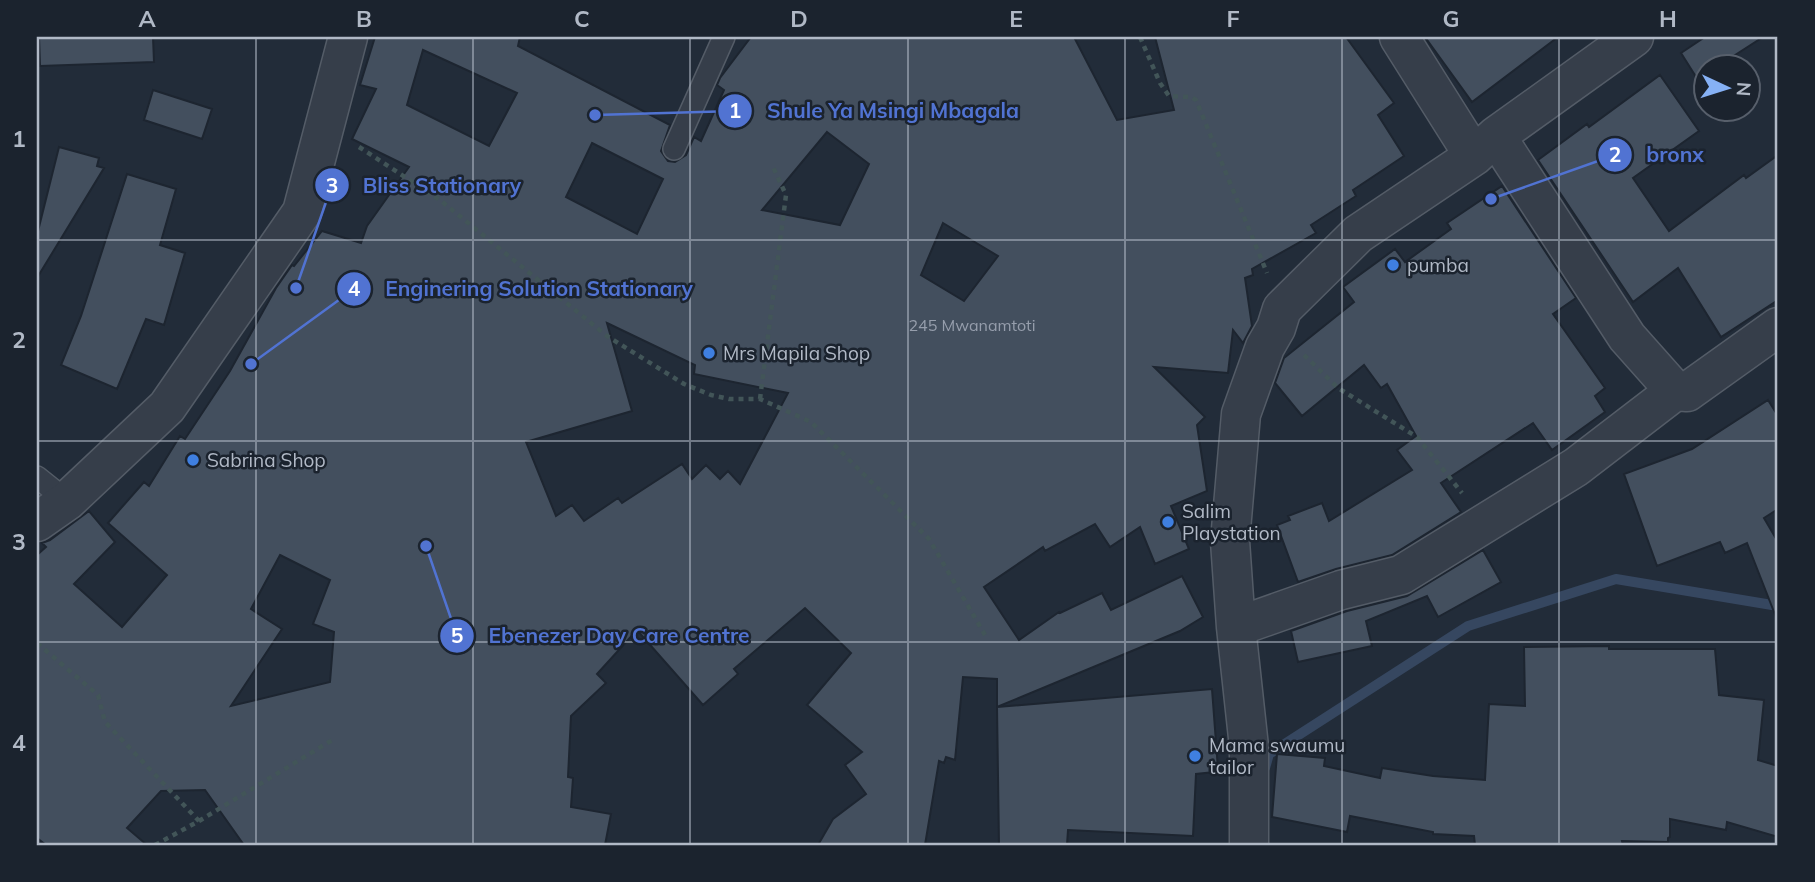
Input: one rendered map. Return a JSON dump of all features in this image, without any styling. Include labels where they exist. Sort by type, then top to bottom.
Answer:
[{"type":"street","points":[[52,511],[167,407],[302,212],[348,37]]},
{"type":"street","points":[[1399,37],[1485,146],[1627,337],[1675,391]]},
{"type":"street","points":[[1249,845],[1249,747],[1230,541],[1241,414],[1265,347],[1279,319],[1358,234],[1485,146],[1634,37]]},
{"type":"street","points":[[1236,626],[1341,590],[1401,575],[1576,467],[1675,391],[1687,392],[1778,327]]},
{"type":"lane","points":[[674,149],[724,37]]},
{"type":"lane","points":[[37,477],[52,511]]},
{"type":"path","points":[[1140,37],[1165,92],[1169,96],[1191,97],[1199,106],[1279,319],[1338,388],[1417,437],[1487,523]]},
{"type":"path","points":[[326,126],[440,200],[607,337],[684,384],[711,395],[760,399],[811,422],[929,539],[985,635]]},
{"type":"path","points":[[760,399],[786,195],[773,167]]},
{"type":"path","points":[[37,643],[98,695],[105,722],[199,821]]},
{"type":"path","points":[[155,845],[334,739]]},
{"type":"building","points":[[39,37],[153,37],[154,62],[40,66]]},
{"type":"building","points":[[375,37],[520,37],[518,46],[670,125],[661,151],[668,161],[675,162],[686,155],[694,137],[701,141],[724,90],[717,85],[720,78],[751,37],[1074,37],[1117,120],[1174,110],[1155,37],[1346,37],[1394,103],[1378,115],[1404,156],[1353,190],[1356,196],[1311,225],[1316,233],[1252,269],[1253,275],[1245,278],[1252,326],[1243,343],[1233,330],[1228,373],[1154,367],[1205,417],[1197,425],[1207,491],[1171,506],[1189,549],[1155,564],[1140,527],[1110,547],[1095,524],[1045,551],[1043,547],[984,587],[1019,640],[1059,612],[1102,593],[1111,610],[1182,576],[1203,617],[1180,631],[997,707],[997,679],[963,677],[955,760],[946,757],[944,763],[939,761],[925,845],[818,845],[833,819],[866,794],[845,765],[862,752],[807,705],[851,653],[805,608],[734,669],[738,674],[703,705],[637,630],[597,674],[606,683],[571,716],[568,777],[573,778],[571,807],[611,814],[605,845],[244,845],[205,790],[161,791],[127,828],[147,845],[46,845],[37,838],[37,555],[46,547],[42,543],[89,511],[115,542],[74,584],[122,627],[167,575],[108,523],[144,482],[149,486],[180,436],[185,439],[230,371],[276,288],[292,265],[294,266],[322,231],[361,243],[367,226],[409,167],[352,139],[376,89],[360,85]],"holes":[[[423,50],[517,93],[489,146],[407,105]],[[827,132],[869,164],[840,225],[762,210]],[[592,143],[663,179],[637,234],[566,197]],[[943,223],[998,256],[964,301],[921,275]],[[607,323],[695,365],[694,374],[788,393],[740,484],[728,471],[720,479],[706,465],[692,479],[682,464],[622,503],[618,498],[584,521],[572,505],[556,516],[526,442],[632,411]],[[280,555],[330,580],[313,624],[334,632],[330,682],[231,706],[282,629],[251,609]]]},
{"type":"building","points":[[1425,37],[1558,37],[1472,102]]},
{"type":"building","points":[[1705,37],[1763,37],[1740,52],[1692,52],[1692,70],[1681,53]]},
{"type":"building","points":[[1660,75],[1699,131],[1633,178],[1669,231],[1744,175],[1746,178],[1778,155],[1778,300],[1721,337],[1678,268],[1633,302],[1538,160],[1587,124],[1589,127]]},
{"type":"building","points":[[153,90],[212,109],[202,139],[144,120]]},
{"type":"building","points":[[59,147],[99,158],[97,166],[104,168],[37,278],[37,235]]},
{"type":"building","points":[[127,174],[176,189],[160,245],[185,253],[164,325],[146,319],[117,389],[61,365],[81,316]]},
{"type":"building","points":[[1502,186],[1576,298],[1553,314],[1605,388],[1595,396],[1605,412],[1552,450],[1533,423],[1441,483],[1461,512],[1392,555],[1298,582],[1277,525],[1290,520],[1288,516],[1322,503],[1329,521],[1412,470],[1397,450],[1416,436],[1387,384],[1381,388],[1364,365],[1302,416],[1275,383],[1284,358],[1354,302],[1343,287],[1395,249],[1405,262],[1451,229],[1447,223]]},
{"type":"building","points":[[1768,400],[1778,416],[1778,509],[1764,518],[1778,542],[1778,617],[1747,543],[1725,553],[1720,542],[1657,566],[1624,474],[1692,449]]},
{"type":"building","points":[[1483,550],[1501,582],[1438,617],[1427,596],[1366,621],[1372,646],[1298,662],[1291,631],[1347,611],[1407,596]]},
{"type":"building","points":[[1609,646],[1609,649],[1715,649],[1719,695],[1764,700],[1758,760],[1778,766],[1778,837],[1727,822],[1726,830],[1670,819],[1668,842],[1622,841],[1623,845],[1475,845],[1474,836],[1433,834],[1350,816],[1347,832],[1272,817],[1277,754],[1325,758],[1324,766],[1380,778],[1382,768],[1485,780],[1489,704],[1525,706],[1524,647]]},
{"type":"building","points":[[1212,689],[1218,769],[1215,769],[1215,772],[1196,774],[1193,836],[1068,830],[1067,845],[999,845],[997,707]]},
{"type":"waterway","points":[[1265,768],[1269,754],[1468,626],[1616,579],[1778,606]]},
{"type":"place","name":"Shule Ya Msingi Mbagala","points":[[595,115]]},
{"type":"place","name":"bronx","points":[[1491,199]]},
{"type":"place","name":"pumba","points":[[1393,265]]},
{"type":"place","name":"Bliss Stationary","points":[[296,288]]},
{"type":"place","name":"Mrs Mapila Shop","points":[[709,353]]},
{"type":"place","name":"Enginering Solution Stationary","points":[[251,364]]},
{"type":"place","name":"Sabrina Shop","points":[[193,460]]},
{"type":"place","name":"Salim Playstation","points":[[1168,522]]},
{"type":"place","name":"Ebenezer Day Care Centre","points":[[426,546]]},
{"type":"place","name":"Mama swaumu tailor","points":[[1195,756]]}]
